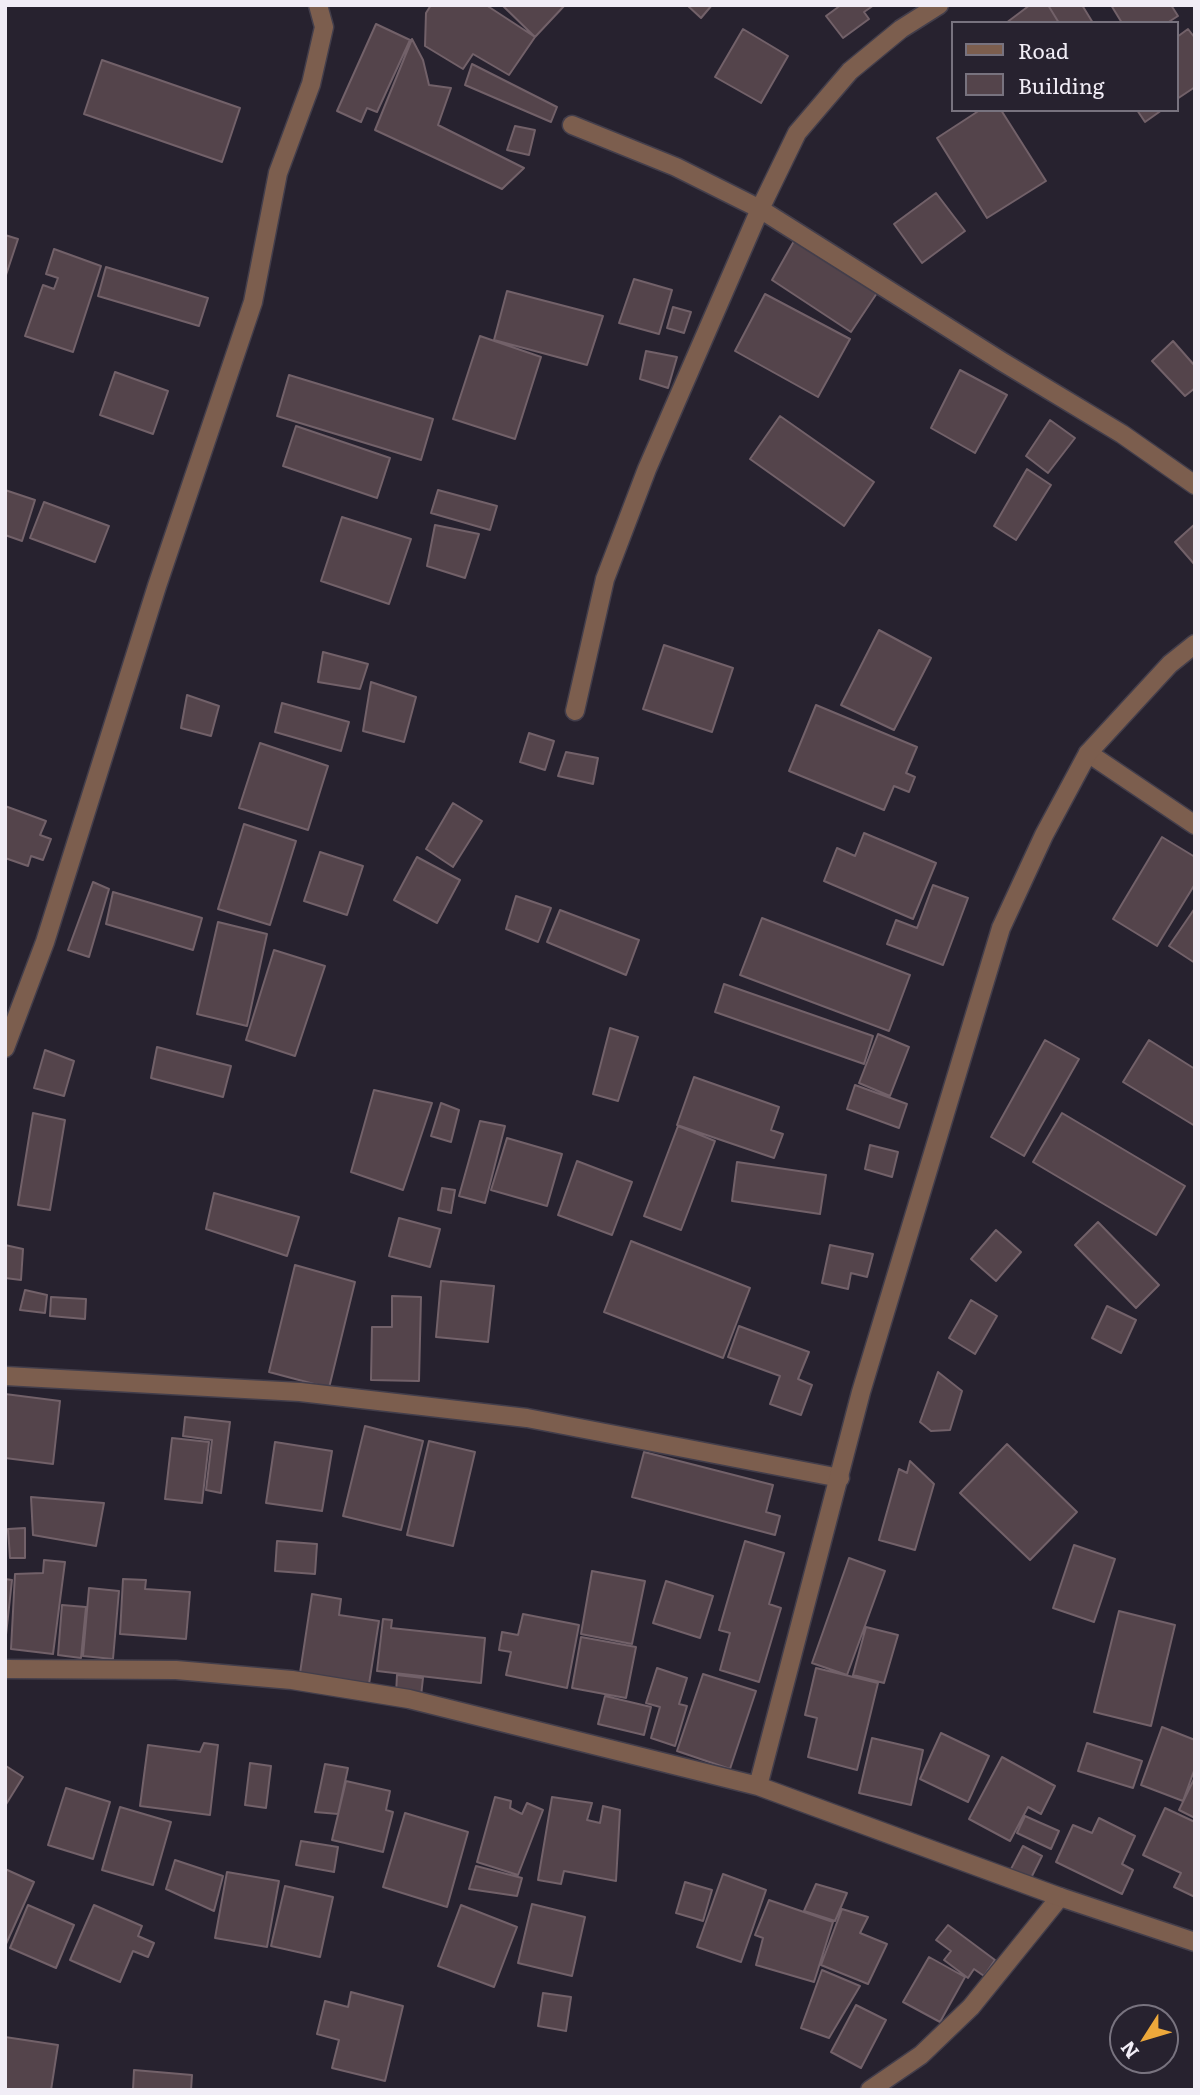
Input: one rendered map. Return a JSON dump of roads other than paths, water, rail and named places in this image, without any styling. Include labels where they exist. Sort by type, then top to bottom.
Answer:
[{"type":"street","points":[[5,1048],[45,942],[157,586],[253,302],[278,173],[311,84],[324,27],[318,5]]},
{"type":"street","points":[[575,711],[605,579],[647,469],[760,209],[797,133],[850,71],[901,29],[939,5]]},
{"type":"street","points":[[572,125],[676,167],[760,209],[1122,434],[1195,485]]},
{"type":"street","points":[[758,1786],[861,1392],[1001,928],[1044,835],[1088,753],[1170,664],[1195,644]]},
{"type":"street","points":[[1088,753],[1195,825]]},
{"type":"street","points":[[5,1377],[300,1392],[527,1418],[840,1478]]},
{"type":"street","points":[[5,1668],[176,1670],[292,1680],[410,1699],[758,1786],[1060,1897],[1195,1942]]},
{"type":"street","points":[[870,2090],[921,2055],[971,2007],[1060,1897]]}]
